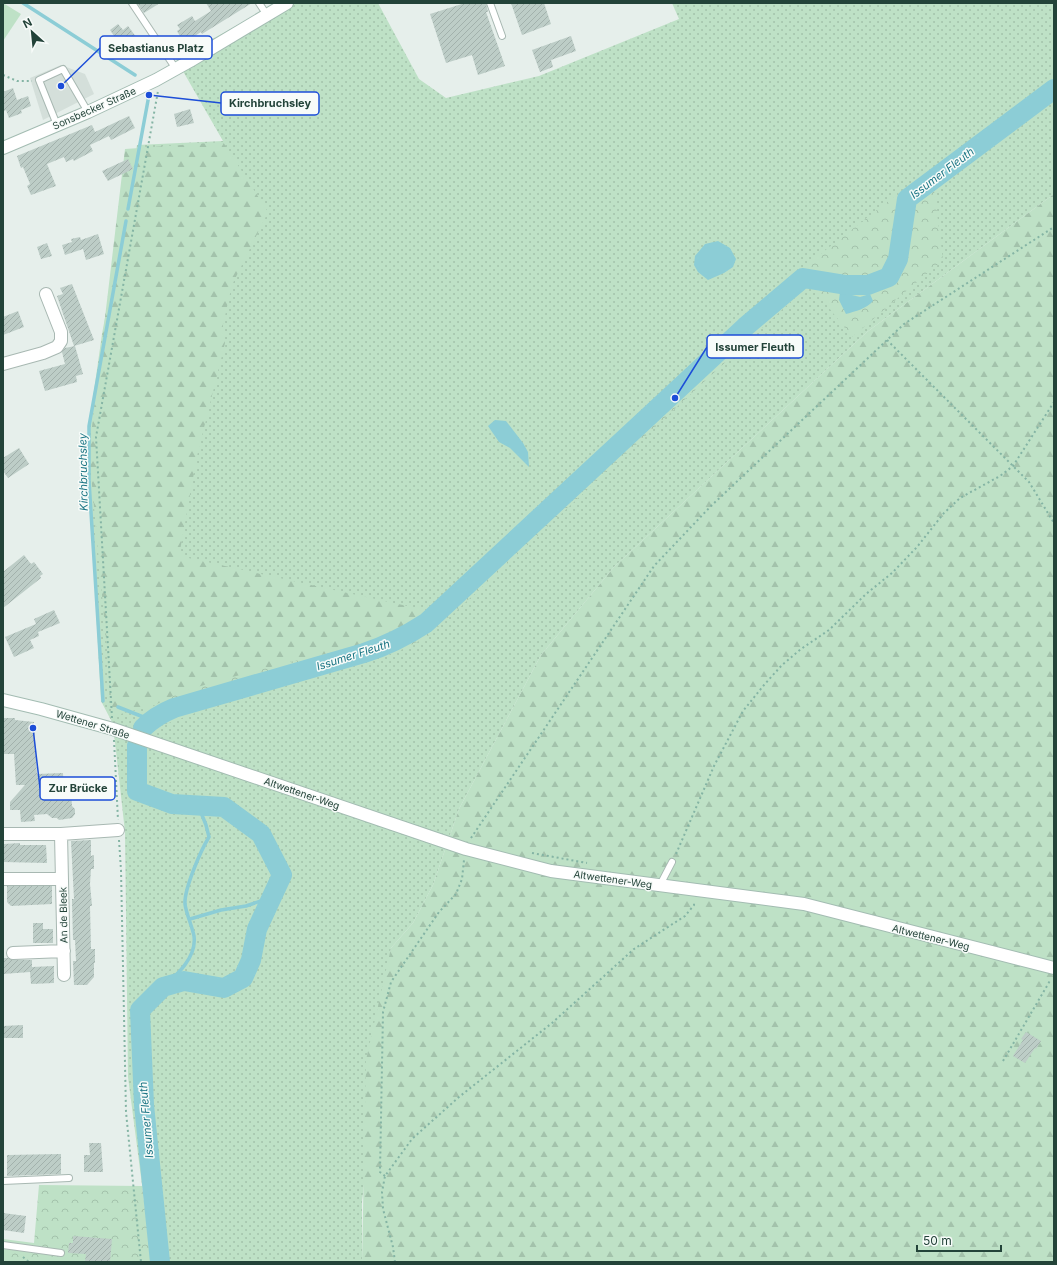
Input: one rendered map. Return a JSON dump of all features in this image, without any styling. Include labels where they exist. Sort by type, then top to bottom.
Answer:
[{"type":"street","name":"Sonsbecker Straße","points":[[3,148],[88,112],[156,80],[287,3]]},
{"type":"street","points":[[3,364],[43,353],[56,347],[60,341],[61,332],[46,294]]},
{"type":"street","name":"Wettener Straße","points":[[3,700],[113,730],[182,753]]},
{"type":"street","name":"Altwettener-Weg","points":[[182,753],[551,871],[804,904],[1054,968]]},
{"type":"street","points":[[3,834],[61,834],[118,830]]},
{"type":"street","name":"An de Bleek","points":[[61,834],[64,975]]},
{"type":"street","name":"An de Bleek","points":[[3,879],[62,879]]},
{"type":"street","name":"An de Bleek","points":[[13,953],[64,951]]},
{"type":"lane","points":[[132,3],[176,69]]},
{"type":"lane","points":[[259,3],[267,15]]},
{"type":"lane","points":[[490,3],[502,36]]},
{"type":"lane","points":[[57,125],[39,80],[63,69],[88,112]]},
{"type":"lane","points":[[660,885],[672,862]]},
{"type":"lane","points":[[3,1181],[70,1178]]},
{"type":"lane","points":[[3,1245],[61,1253]]},
{"type":"path","points":[[3,76],[17,81],[39,80]]},
{"type":"path","points":[[141,1262],[126,1112],[121,870],[96,437],[158,92],[156,80]]},
{"type":"path","points":[[385,1176],[380,1172],[383,1012],[391,982],[438,912],[456,894],[462,879],[467,845],[473,833],[654,566],[711,506],[904,324],[1054,227]]},
{"type":"path","points":[[887,340],[1029,482],[1054,523]]},
{"type":"path","points":[[672,862],[714,766],[743,712],[764,685],[782,665],[801,649],[829,630],[866,594],[892,573],[917,547],[944,513],[960,498],[1000,476],[1013,466],[1054,402]]},
{"type":"path","points":[[532,853],[594,864]]},
{"type":"path","points":[[395,1262],[393,1246],[383,1209],[382,1192],[385,1176],[412,1138],[459,1097],[552,1023],[634,949],[685,916],[694,905],[696,890]]},
{"type":"path","points":[[1003,1061],[1054,973]]},
{"type":"shaded area","points":[[61,65],[85,74],[94,94],[43,120],[30,78]]},
{"type":"green space","points":[[3,3],[21,14],[3,41]]},
{"type":"green space","points":[[278,3],[378,3],[419,79],[446,98],[539,76],[679,19],[672,3],[1054,3],[1054,194],[867,332],[614,567],[541,655],[459,809],[433,885],[413,923],[391,948],[362,1202],[362,1262],[152,1262],[128,1077],[125,832],[113,724],[101,701],[87,440],[102,334],[137,145],[223,141],[176,59]]},
{"type":"green space","name":"Issumer Fleuth","points":[[1054,77],[1054,100],[934,190],[943,260],[852,337],[810,284],[429,636],[397,652],[320,676],[236,698],[163,725],[160,729],[135,722],[145,712],[157,704],[170,697],[198,687],[299,660],[398,640],[643,416],[786,281],[891,199]]},
{"type":"green space","points":[[223,142],[268,212],[232,285],[222,329],[225,343],[197,456],[179,556],[430,611],[431,618],[398,640],[113,716],[89,452],[125,149]]},
{"type":"green space","points":[[1054,194],[1054,1262],[362,1262],[366,1060],[391,948],[413,923],[433,885],[459,809],[541,655],[614,567],[867,332]]},
{"type":"green space","points":[[39,1185],[142,1186],[152,1262],[3,1262],[3,1239],[34,1243]]},
{"type":"water","points":[[718,241],[730,248],[736,259],[733,267],[708,280],[698,272],[694,265],[695,256],[705,244]]},
{"type":"water","points":[[840,292],[860,297],[870,294],[873,301],[864,308],[846,314],[839,300]]},
{"type":"water","points":[[495,420],[506,421],[523,443],[528,452],[529,467],[510,448],[499,442],[488,426]]},
{"type":"building","points":[[137,3],[160,3],[144,13]]},
{"type":"building","points":[[206,3],[252,3],[202,34],[201,32],[184,43],[177,31],[180,29],[177,25],[192,16],[195,21],[211,11]]},
{"type":"building","points":[[465,3],[486,3],[488,12],[486,12],[505,66],[478,75],[472,55],[446,63],[430,14]]},
{"type":"building","points":[[511,3],[544,3],[551,24],[522,35]]},
{"type":"building","points":[[118,24],[123,30],[128,26],[137,38],[123,49],[110,30]]},
{"type":"building","points":[[571,36],[576,51],[551,60],[553,67],[540,72],[532,50]]},
{"type":"building","points":[[13,88],[17,100],[28,96],[31,106],[21,110],[22,113],[9,118],[6,110],[3,112],[3,92]]},
{"type":"building","points":[[190,109],[194,123],[177,127],[174,114]]},
{"type":"building","points":[[129,116],[135,128],[111,140],[109,136],[90,145],[93,151],[74,161],[73,159],[66,162],[64,157],[47,164],[56,186],[31,195],[27,186],[30,184],[23,167],[21,168],[17,156],[92,125],[95,132]]},
{"type":"building","points":[[128,159],[133,169],[108,181],[102,171]]},
{"type":"building","points":[[98,234],[104,254],[86,260],[83,249],[65,255],[62,245],[72,242],[71,239],[80,237],[81,240]]},
{"type":"building","points":[[47,243],[52,256],[41,259],[37,247]]},
{"type":"building","points":[[72,284],[94,340],[74,346],[57,296],[63,294],[60,288]]},
{"type":"building","points":[[18,311],[24,327],[3,335],[3,317]]},
{"type":"building","points":[[75,346],[83,374],[76,376],[77,382],[45,391],[39,371],[65,364],[62,352],[65,348]]},
{"type":"building","points":[[19,448],[29,464],[8,478],[3,471],[3,458]]},
{"type":"building","points":[[24,555],[31,564],[34,562],[43,574],[40,576],[41,578],[3,608],[3,572]]},
{"type":"building","points":[[54,610],[60,623],[38,632],[39,636],[30,640],[34,648],[14,657],[5,637],[36,624],[34,619]]},
{"type":"building","points":[[3,718],[15,718],[15,720],[34,722],[37,774],[63,773],[64,792],[71,791],[72,806],[75,809],[75,814],[72,818],[59,820],[57,818],[52,818],[47,814],[34,815],[35,821],[21,822],[20,810],[10,810],[10,802],[25,785],[16,785],[14,754],[3,754]]},
{"type":"building","points":[[91,840],[91,856],[94,855],[94,869],[91,869],[90,884],[92,906],[90,906],[91,949],[95,949],[94,977],[87,985],[74,985],[73,961],[76,961],[75,940],[73,940],[72,899],[74,899],[71,841]]},
{"type":"building","points":[[20,843],[20,845],[46,845],[47,863],[3,862],[4,844]]},
{"type":"building","points":[[7,886],[52,886],[52,904],[11,906],[7,902]]},
{"type":"building","points":[[33,923],[43,923],[43,929],[53,929],[53,943],[33,943]]},
{"type":"building","points":[[3,958],[13,960],[32,960],[32,967],[54,966],[54,983],[31,984],[30,972],[3,974]]},
{"type":"building","points":[[23,1025],[23,1038],[3,1038],[3,1026]]},
{"type":"building","points":[[1026,1032],[1041,1041],[1025,1063],[1013,1056]]},
{"type":"building","points":[[89,1143],[101,1143],[103,1172],[84,1172],[84,1155],[90,1155]]},
{"type":"building","points":[[61,1154],[61,1174],[7,1176],[7,1155]]},
{"type":"building","points":[[3,1213],[26,1216],[24,1233],[3,1230]]},
{"type":"building","points":[[73,1236],[112,1239],[110,1262],[85,1261],[86,1254],[68,1253],[69,1243],[73,1243]]},
{"type":"waterway","name":"Kirchbruchsley","points":[[23,3],[135,75]]},
{"type":"waterway","name":"Issumer Fleuth","points":[[143,728],[157,716],[174,708],[364,653],[396,640],[426,623],[745,327],[803,278],[846,285],[868,285],[889,277],[898,259],[907,199],[1054,89]]},
{"type":"waterway","name":"Kirchbruchsley","points":[[128,209],[149,95]]},
{"type":"waterway","name":"Kirchbruchsley","points":[[103,701],[89,481],[89,426],[126,221]]},
{"type":"waterway","name":"Kirchbruchsley","points":[[118,707],[151,720]]},
{"type":"waterway","name":"Issumer Fleuth","points":[[137,745],[137,791],[172,804],[224,807],[261,834],[282,875],[257,929],[251,960],[243,978],[224,988],[184,981],[163,987],[140,1010],[144,1105],[160,1262]]},
{"type":"waterway","name":"Issumer Fleuth","points":[[163,987],[185,965],[194,944],[194,936],[185,904],[185,897],[194,870],[209,837],[198,805]]},
{"type":"waterway","name":"Issumer Fleuth","points":[[190,919],[221,910],[246,906],[272,897]]},
{"type":"place","name":"Sebastianus Platz","points":[[61,86]]},
{"type":"place","name":"Kirchbruchsley","points":[[149,95]]},
{"type":"place","name":"Issumer Fleuth","points":[[675,398]]},
{"type":"place","name":"Zur Brücke","points":[[33,728]]}]
